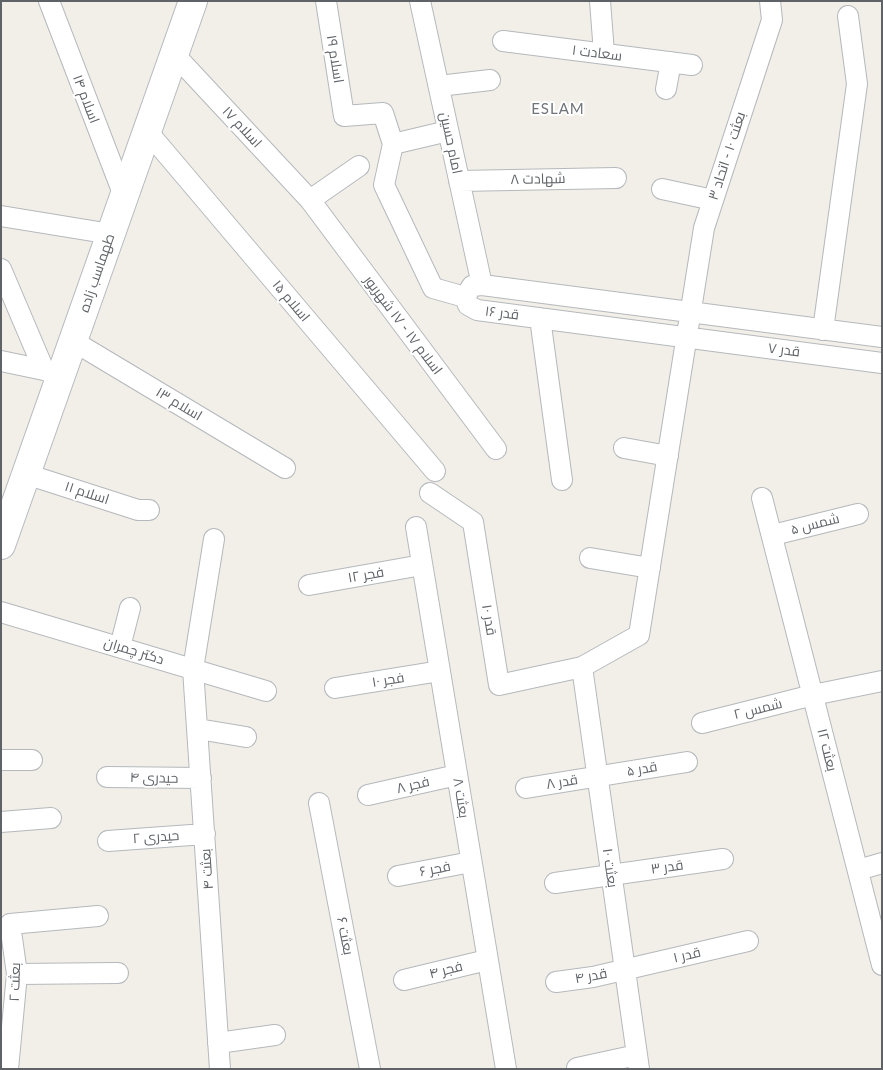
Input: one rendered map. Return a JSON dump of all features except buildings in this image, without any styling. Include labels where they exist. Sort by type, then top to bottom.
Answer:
[{"type":"main road","name":"طهماسب زاده","points":[[2,541],[26,474],[52,373],[73,341],[193,1]]},
{"type":"street","name":"اسلام ۱۴","points":[[48,1],[124,196]]},
{"type":"street","name":"اسلام ۱۹","points":[[326,1],[344,116],[383,113],[392,144]]},
{"type":"street","name":"امام حسین","points":[[420,1],[482,285]]},
{"type":"street","points":[[600,1],[604,54]]},
{"type":"street","name":"بعثت ۱۰ - اتحاد ۳","points":[[582,667],[639,635],[704,228],[772,20],[770,1]]},
{"type":"street","points":[[823,330],[857,84],[848,16]]},
{"type":"street","name":"سعادت ۱","points":[[502,41],[692,65]]},
{"type":"street","name":"اسلام ۱۷","points":[[174,54],[310,200]]},
{"type":"street","points":[[666,89],[671,62]]},
{"type":"street","points":[[439,86],[490,80]]},
{"type":"street","name":"اسلام ۱۵","points":[[148,131],[435,471]]},
{"type":"street","points":[[448,131],[392,144],[384,185],[433,288],[465,297]]},
{"type":"street","points":[[310,200],[359,166]]},
{"type":"street","name":"شهادت ۸","points":[[459,181],[616,178]]},
{"type":"street","points":[[662,189],[713,200]]},
{"type":"street","name":"اسلام ۱۷ - ۱۷ شهریور","points":[[310,200],[496,449]]},
{"type":"street","points":[[1,216],[111,234]]},
{"type":"street","points":[[1,269],[52,373]]},
{"type":"street","name":"قدر ۱۶","points":[[687,337],[477,310],[468,305],[465,297],[472,286],[482,285],[691,312]]},
{"type":"street","name":"قدر ۷","points":[[691,312],[882,337]]},
{"type":"street","points":[[540,318],[562,480]]},
{"type":"street","name":"قدر ۷","points":[[687,337],[882,363]]},
{"type":"street","name":"اسلام ۱۳","points":[[73,341],[285,468]]},
{"type":"street","points":[[1,361],[52,373]]},
{"type":"street","points":[[624,448],[668,456]]},
{"type":"street","name":"اسلام ۱۱","points":[[26,474],[138,510],[149,510]]},
{"type":"street","name":"قدر ۱۰","points":[[430,493],[473,522],[499,685],[582,667]]},
{"type":"street","name":"بعثت ۱۲","points":[[762,498],[882,965]]},
{"type":"street","name":"شمس ۵","points":[[773,535],[858,514]]},
{"type":"street","name":"بعثت ۸","points":[[416,527],[506,1069]]},
{"type":"street","name":"بعثت ۴","points":[[214,539],[193,669],[220,1069]]},
{"type":"street","points":[[590,558],[650,568]]},
{"type":"street","name":"فجر ۱۲","points":[[309,585],[422,565]]},
{"type":"street","points":[[120,647],[130,608]]},
{"type":"street","name":"دکتر چمران","points":[[1,612],[266,691]]},
{"type":"street","name":"بعثت ۱۰","points":[[582,667],[638,1062]]},
{"type":"street","name":"فجر ۱۰","points":[[336,688],[440,671]]},
{"type":"street","name":"شمس ۲","points":[[702,723],[813,695],[882,681]]},
{"type":"street","points":[[198,729],[246,737]]},
{"type":"street","points":[[1,760],[32,760]]},
{"type":"street","name":"قدر ۵","points":[[597,776],[687,762]]},
{"type":"street","name":"فجر ۸","points":[[368,796],[457,775]]},
{"type":"street","name":"قدر ۸","points":[[526,788],[597,776]]},
{"type":"street","name":"حیدری ۴","points":[[107,777],[201,778]]},
{"type":"street","name":"بعثت ۶","points":[[320,803],[370,1069]]},
{"type":"street","points":[[1,822],[51,818]]},
{"type":"street","name":"حیدری ۲","points":[[108,841],[205,834]]},
{"type":"street","name":"قدر ۳","points":[[555,883],[722,859]]},
{"type":"street","name":"فجر ۶","points":[[398,876],[471,862]]},
{"type":"street","points":[[858,870],[882,863]]},
{"type":"street","name":"بعثت ۲","points":[[8,1069],[17,974],[10,924],[98,916]]},
{"type":"street","name":"قدر ۱","points":[[625,969],[748,941]]},
{"type":"street","name":"فجر ۴","points":[[404,980],[487,960]]},
{"type":"street","name":"قدر ۴","points":[[556,982],[593,977],[625,969]]},
{"type":"street","points":[[17,974],[118,973]]},
{"type":"street","points":[[218,1043],[275,1035]]},
{"type":"street","points":[[577,1068],[638,1062]]},
{"type":"district","name":"ESLAM","points":[[558,109]]}]
